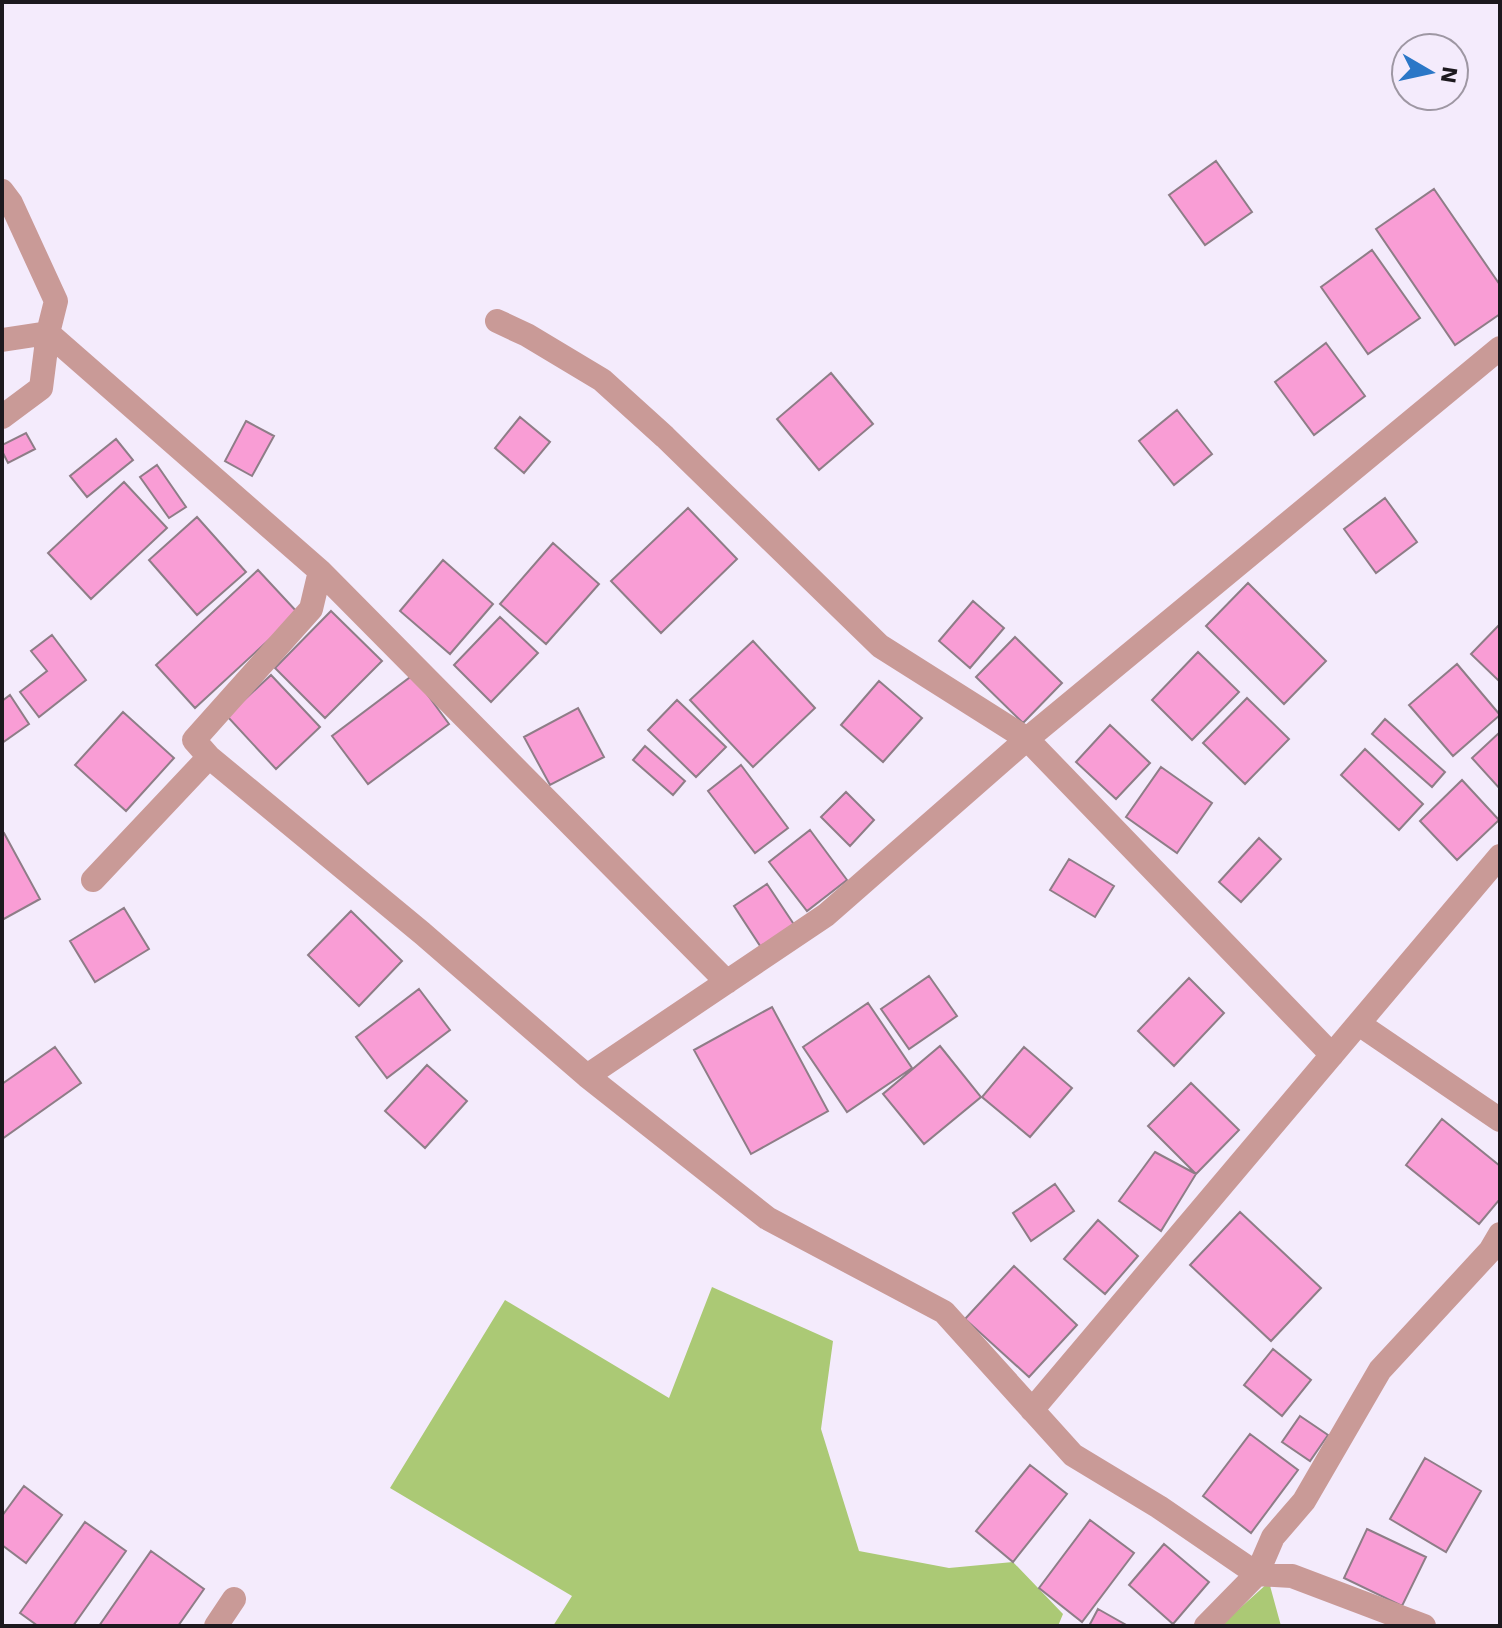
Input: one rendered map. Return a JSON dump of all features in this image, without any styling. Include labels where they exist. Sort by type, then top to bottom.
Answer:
[{"type":"street","points":[[2,191],[11,203],[56,301],[48,333],[41,388],[2,417]]},
{"type":"street","points":[[497,321],[527,335],[602,380],[880,646],[1027,739],[1332,1055]]},
{"type":"street","points":[[2,340],[48,333],[320,571],[727,982]]},
{"type":"street","points":[[587,1076],[826,915],[1027,739],[1500,348]]},
{"type":"street","points":[[320,571],[311,609],[194,740],[209,757],[422,933],[587,1076],[767,1218],[944,1312],[1073,1455],[1159,1507],[1257,1574],[1292,1576],[1424,1626]]},
{"type":"street","points":[[93,880],[209,757]]},
{"type":"street","points":[[1032,1410],[1500,856]]},
{"type":"street","points":[[1359,1024],[1500,1120]]},
{"type":"street","points":[[1206,1626],[1257,1574],[1273,1537],[1304,1501],[1380,1370],[1490,1251],[1500,1234]]},
{"type":"street","points":[[216,1626],[234,1599]]},
{"type":"green space","points":[[712,1287],[833,1341],[821,1429],[859,1551],[949,1568],[1013,1562],[1063,1614],[1058,1626],[553,1626],[572,1596],[390,1488],[505,1300],[669,1398]]},
{"type":"green space","points":[[1269,1582],[1281,1626],[1220,1626]]},
{"type":"building","points":[[1216,161],[1252,212],[1205,245],[1169,195]]},
{"type":"building","points":[[1434,189],[1500,285],[1500,314],[1455,345],[1376,229]]},
{"type":"building","points":[[1372,250],[1420,318],[1368,354],[1321,287]]},
{"type":"building","points":[[1326,343],[1365,396],[1314,435],[1275,382]]},
{"type":"building","points":[[831,373],[873,424],[819,470],[777,419]]},
{"type":"building","points":[[1177,410],[1212,454],[1174,485],[1139,441]]},
{"type":"building","points":[[520,417],[550,442],[524,473],[495,448]]},
{"type":"building","points":[[246,421],[274,436],[252,476],[225,461]]},
{"type":"building","points":[[26,433],[35,449],[8,463],[2,445]]},
{"type":"building","points":[[116,439],[133,460],[87,497],[70,476]]},
{"type":"building","points":[[157,465],[186,507],[169,518],[140,477]]},
{"type":"building","points":[[124,482],[167,528],[91,599],[48,553]]},
{"type":"building","points":[[1385,498],[1417,542],[1376,573],[1344,529]]},
{"type":"building","points":[[688,508],[737,559],[661,633],[611,581]]},
{"type":"building","points":[[197,517],[246,572],[197,615],[149,560]]},
{"type":"building","points":[[553,543],[599,584],[546,644],[500,604]]},
{"type":"building","points":[[443,560],[493,604],[450,654],[400,611]]},
{"type":"building","points":[[258,570],[298,613],[195,708],[156,665]]},
{"type":"building","points":[[1248,583],[1326,661],[1284,704],[1206,626]]},
{"type":"building","points":[[973,601],[1004,628],[970,668],[939,641]]},
{"type":"building","points":[[331,611],[382,661],[325,718],[275,668]]},
{"type":"building","points":[[500,617],[538,653],[491,702],[454,665]]},
{"type":"building","points":[[1500,624],[1500,682],[1471,654]]},
{"type":"building","points":[[52,635],[86,680],[39,717],[20,692],[47,671],[31,651]]},
{"type":"building","points":[[1015,637],[1062,683],[1023,723],[976,677]]},
{"type":"building","points":[[753,641],[815,708],[753,767],[690,700]]},
{"type":"building","points":[[1198,652],[1239,692],[1192,740],[1152,700]]},
{"type":"building","points":[[1457,664],[1500,715],[1453,756],[1409,705]]},
{"type":"building","points":[[271,675],[320,727],[276,769],[227,716]]},
{"type":"building","points":[[413,675],[449,724],[368,784],[332,736]]},
{"type":"building","points":[[879,681],[922,718],[883,762],[841,725]]},
{"type":"building","points":[[10,695],[29,724],[2,743],[2,701]]},
{"type":"building","points":[[1247,698],[1289,739],[1245,784],[1203,743]]},
{"type":"building","points":[[677,700],[726,747],[696,777],[648,730]]},
{"type":"building","points":[[578,708],[604,757],[550,785],[524,737]]},
{"type":"building","points":[[123,712],[174,758],[126,811],[75,765]]},
{"type":"building","points":[[1385,719],[1445,772],[1432,787],[1372,734]]},
{"type":"building","points":[[1110,725],[1150,763],[1116,799],[1076,762]]},
{"type":"building","points":[[1500,732],[1500,789],[1472,758]]},
{"type":"building","points":[[645,746],[685,781],[673,795],[633,760]]},
{"type":"building","points":[[1365,749],[1423,804],[1399,830],[1341,775]]},
{"type":"building","points":[[741,765],[788,828],[755,853],[708,791]]},
{"type":"building","points":[[1161,767],[1212,803],[1177,853],[1126,817]]},
{"type":"building","points":[[1462,780],[1499,820],[1457,860],[1420,821]]},
{"type":"building","points":[[846,792],[874,820],[850,846],[821,817]]},
{"type":"building","points":[[810,830],[847,880],[807,911],[769,862]]},
{"type":"building","points":[[2,834],[40,899],[2,920]]},
{"type":"building","points":[[1259,838],[1281,859],[1241,902],[1219,882]]},
{"type":"building","points":[[1069,859],[1114,886],[1095,917],[1050,890]]},
{"type":"building","points":[[767,884],[799,932],[766,955],[734,906]]},
{"type":"building","points":[[124,908],[149,949],[95,982],[70,941]]},
{"type":"building","points":[[351,911],[402,961],[359,1006],[308,955]]},
{"type":"building","points":[[929,976],[957,1016],[909,1049],[881,1009]]},
{"type":"building","points":[[1189,978],[1224,1013],[1174,1066],[1138,1031]]},
{"type":"building","points":[[419,989],[450,1030],[387,1078],[356,1037]]},
{"type":"building","points":[[868,1003],[912,1068],[847,1112],[803,1047]]},
{"type":"building","points":[[772,1007],[828,1111],[751,1154],[694,1050]]},
{"type":"building","points":[[940,1046],[981,1097],[924,1144],[883,1094]]},
{"type":"building","points":[[55,1047],[81,1083],[2,1139],[2,1084]]},
{"type":"building","points":[[1024,1047],[1072,1088],[1030,1137],[982,1097]]},
{"type":"building","points":[[427,1065],[467,1101],[425,1148],[385,1111]]},
{"type":"building","points":[[1191,1083],[1239,1130],[1196,1174],[1148,1126]]},
{"type":"building","points":[[1442,1119],[1500,1166],[1500,1199],[1479,1224],[1406,1165]]},
{"type":"building","points":[[1155,1152],[1196,1174],[1161,1231],[1119,1201]]},
{"type":"building","points":[[1055,1184],[1074,1211],[1031,1241],[1013,1213]]},
{"type":"building","points":[[1240,1212],[1321,1288],[1271,1341],[1190,1265]]},
{"type":"building","points":[[1098,1220],[1138,1256],[1105,1294],[1064,1259]]},
{"type":"building","points":[[1014,1266],[1077,1325],[1029,1377],[965,1319]]},
{"type":"building","points":[[1273,1349],[1311,1380],[1282,1416],[1244,1385]]},
{"type":"building","points":[[1300,1416],[1328,1435],[1310,1461],[1282,1442]]},
{"type":"building","points":[[1250,1434],[1298,1470],[1251,1533],[1203,1496]]},
{"type":"building","points":[[1425,1458],[1481,1491],[1446,1552],[1390,1519]]},
{"type":"building","points":[[1030,1465],[1067,1494],[1013,1562],[976,1531]]},
{"type":"building","points":[[24,1486],[62,1515],[26,1563],[2,1545],[2,1516]]},
{"type":"building","points":[[1090,1520],[1134,1553],[1082,1622],[1039,1588]]},
{"type":"building","points":[[85,1522],[126,1551],[73,1626],[38,1626],[20,1613]]},
{"type":"building","points":[[1367,1529],[1426,1557],[1402,1606],[1344,1578]]},
{"type":"building","points":[[1164,1544],[1209,1582],[1173,1624],[1129,1585]]},
{"type":"building","points":[[151,1551],[204,1589],[178,1626],[99,1626]]},
{"type":"building","points":[[1098,1609],[1128,1626],[1089,1626]]}]
